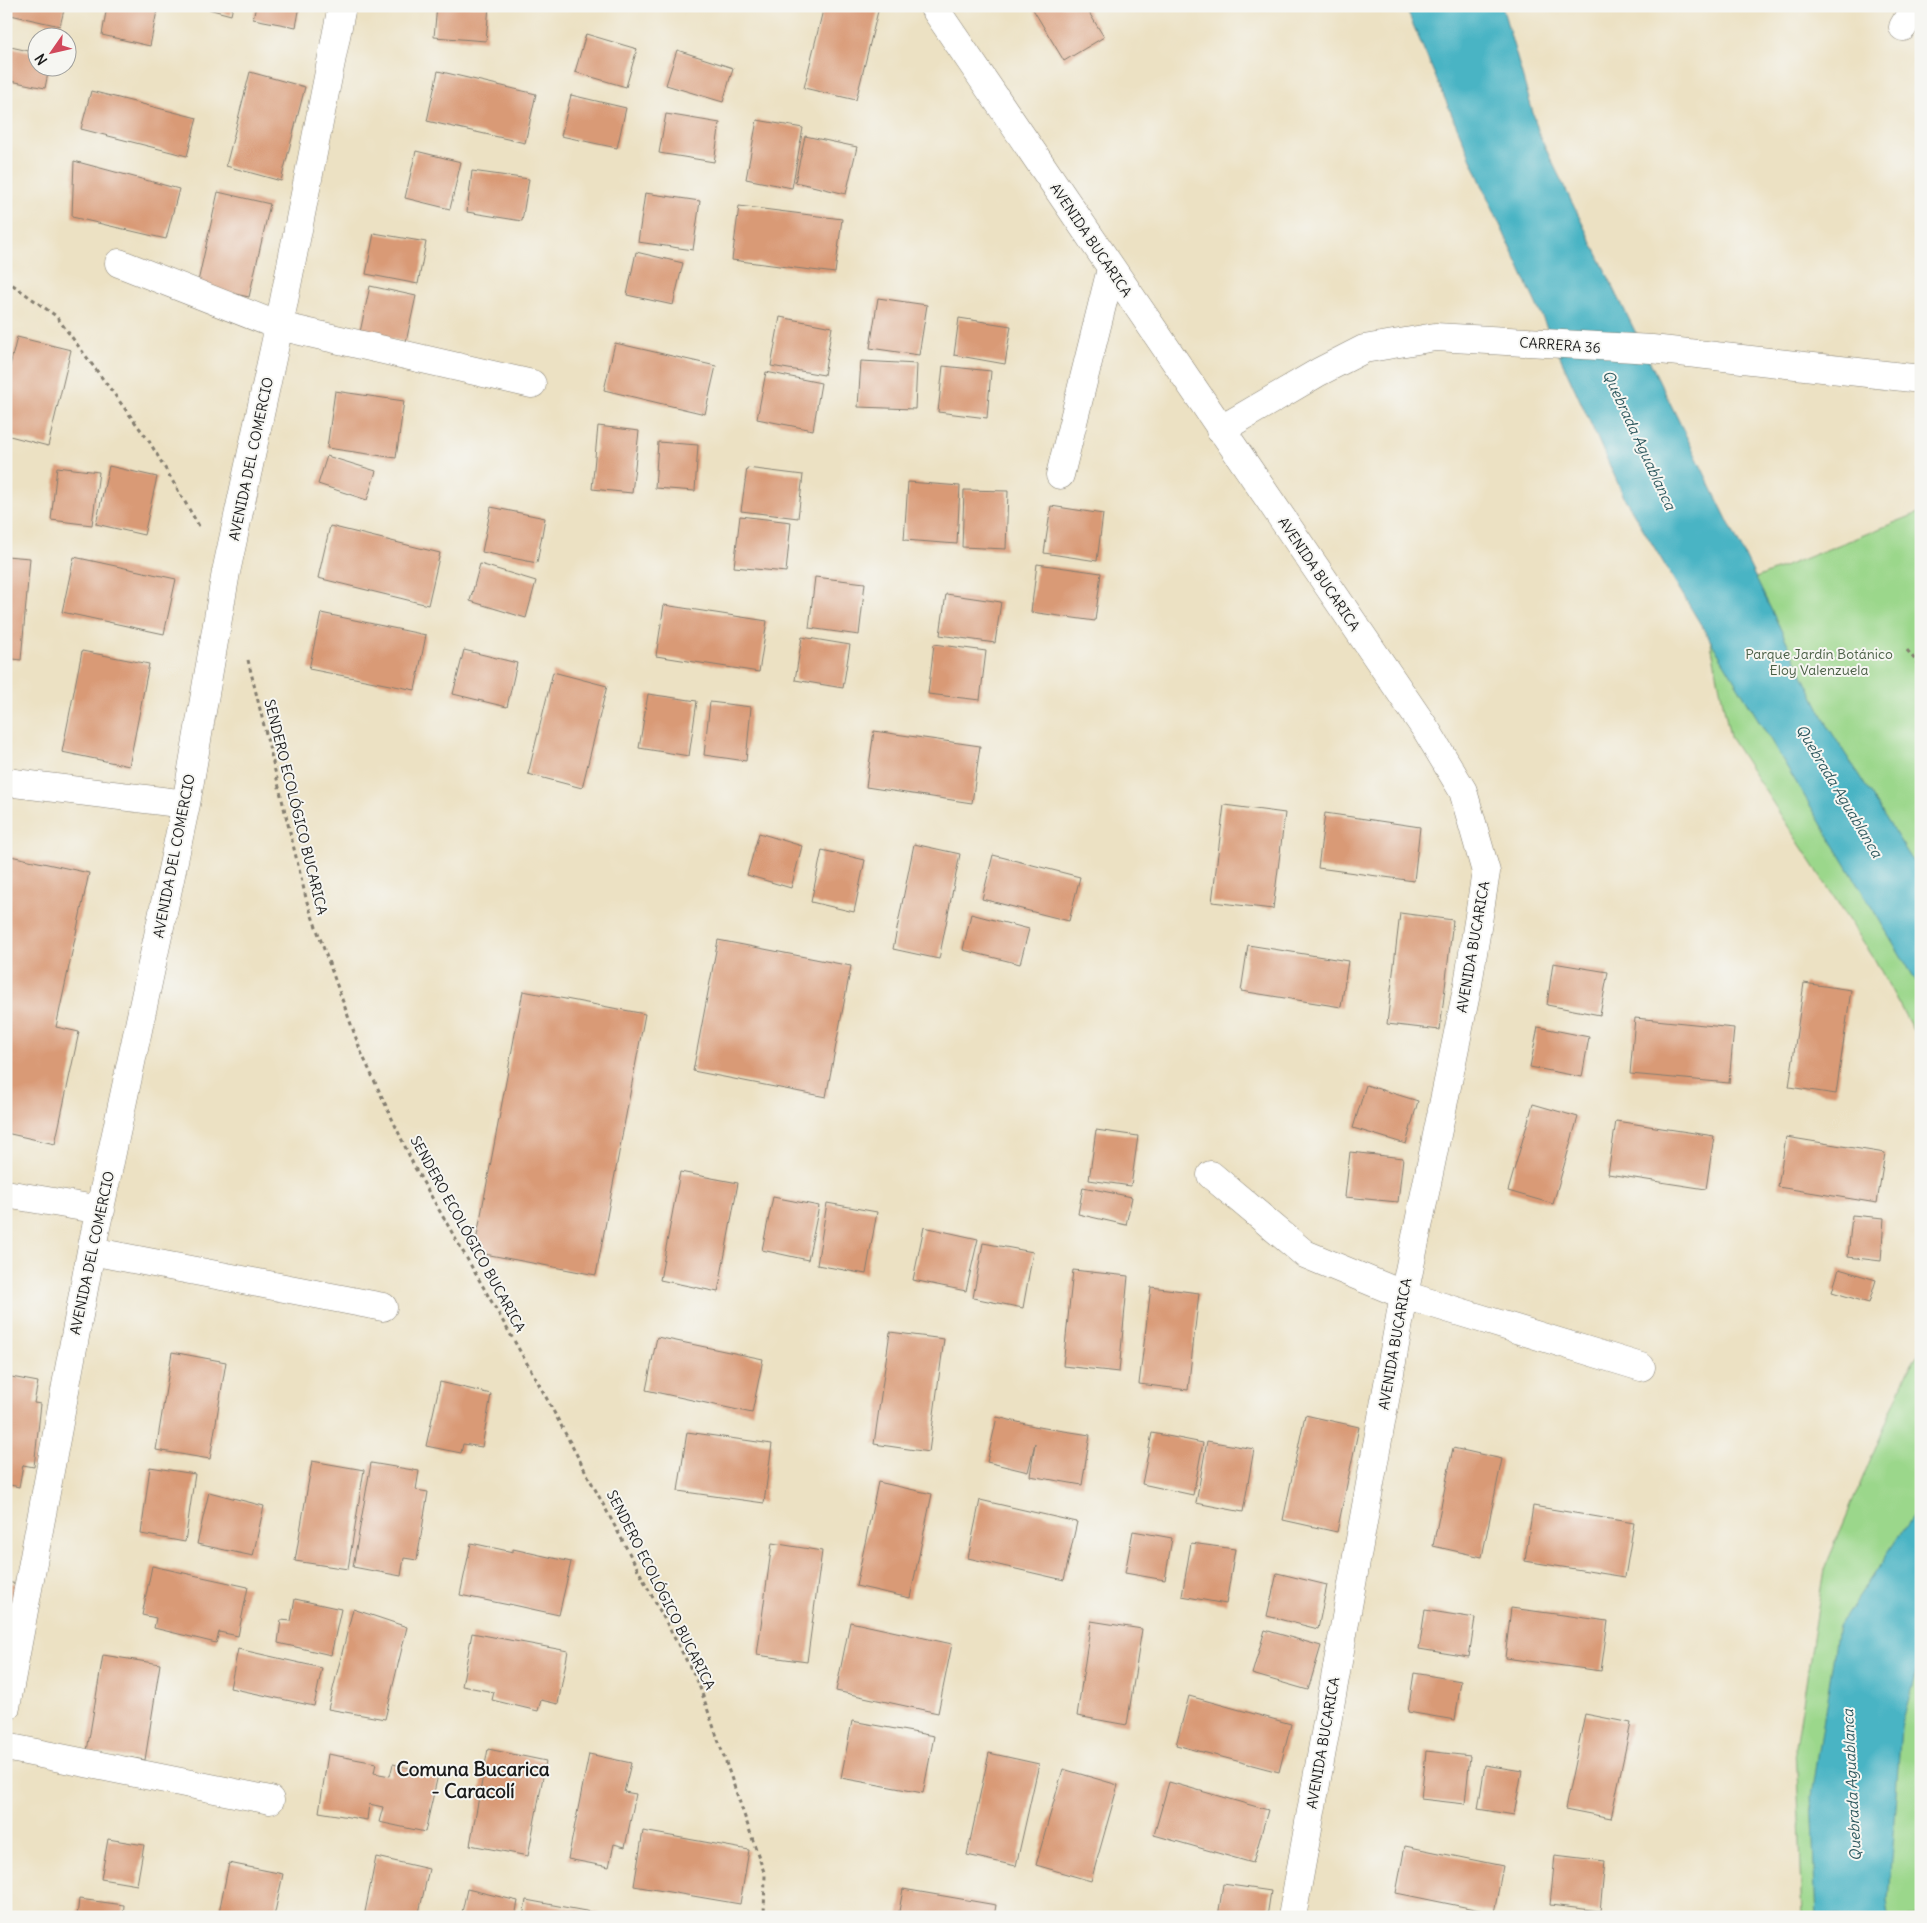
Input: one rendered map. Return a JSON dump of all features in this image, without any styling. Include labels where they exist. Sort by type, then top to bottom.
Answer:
[{"type":"street","name":"AVENIDA DEL COMERCIO","points":[[6,1707],[91,1251],[186,804],[226,572],[279,326],[342,6]]},
{"type":"street","name":"AVENIDA BUCARICA","points":[[933,6],[1220,430],[1427,731],[1463,791],[1486,872],[1468,984],[1404,1295],[1292,1917]]},
{"type":"street","points":[[119,263],[279,326],[532,384]]},
{"type":"street","points":[[1060,474],[1111,269]]},
{"type":"street","name":"CARRERA 36","points":[[1220,430],[1319,372],[1364,350],[1435,337],[1652,350],[1921,379]]},
{"type":"street","points":[[6,782],[186,804]]},
{"type":"street","points":[[1211,1175],[1305,1254],[1404,1295],[1641,1367]]},
{"type":"street","points":[[6,1194],[101,1210]]},
{"type":"street","points":[[91,1251],[382,1307]]},
{"type":"street","points":[[6,1747],[270,1800]]},
{"type":"path","points":[[6,280],[56,316],[149,441],[226,572]]},
{"type":"path","points":[[1907,650],[1921,667]]},
{"type":"path","name":"SENDERO ECOLÓGICO BUCARICA","points":[[248,660],[307,902],[361,1052],[415,1168],[540,1386],[698,1682],[765,1875],[764,1917]]},
{"type":"green space","name":"Parque Jardín Botánico Eloy Valenzuela","points":[[1921,512],[1921,1045],[1875,960],[1730,737],[1710,639],[1722,597],[1756,578]]},
{"type":"green space","points":[[1921,1350],[1921,1917],[1803,1917],[1796,1746],[1824,1570],[1908,1370]]},
{"type":"water","name":"Quebrada Aguablanca","points":[[1405,6],[1502,6],[1540,137],[1829,728],[1921,874],[1921,989],[1625,499],[1486,194]]},
{"type":"water","name":"Quebrada Aguablanca","points":[[1921,1503],[1921,1653],[1901,1728],[1888,1900],[1890,1917],[1817,1917],[1812,1796],[1838,1627]]},
{"type":"building","points":[[6,6],[65,6],[60,26],[6,14]]},
{"type":"building","points":[[107,6],[158,6],[150,46],[102,35]]},
{"type":"building","points":[[197,6],[233,6],[231,15]]},
{"type":"building","points":[[256,6],[300,6],[296,27],[253,19]]},
{"type":"building","points":[[437,6],[489,6],[486,41],[434,37]]},
{"type":"building","points":[[824,6],[879,7],[856,100],[804,88]]},
{"type":"building","points":[[1031,6],[1085,6],[1104,37],[1064,61]]},
{"type":"building","points":[[586,34],[637,49],[626,87],[575,72]]},
{"type":"building","points":[[6,46],[28,51],[28,78],[47,78],[45,88],[6,80]]},
{"type":"building","points":[[677,50],[733,68],[723,102],[666,85]]},
{"type":"building","points":[[438,71],[536,94],[525,143],[427,121]]},
{"type":"building","points":[[250,72],[305,87],[281,181],[226,166]]},
{"type":"building","points":[[91,91],[197,118],[187,156],[81,129]]},
{"type":"building","points":[[571,95],[626,108],[617,148],[561,136]]},
{"type":"building","points":[[666,114],[720,123],[714,162],[659,153]]},
{"type":"building","points":[[757,120],[803,128],[792,188],[746,179]]},
{"type":"building","points":[[805,136],[857,147],[846,194],[795,182]]},
{"type":"building","points":[[416,151],[461,162],[450,209],[405,198]]},
{"type":"building","points":[[74,161],[179,189],[166,239],[72,217]]},
{"type":"building","points":[[472,171],[529,179],[522,221],[467,212]]},
{"type":"building","points":[[218,192],[270,204],[249,297],[197,286]]},
{"type":"building","points":[[645,193],[700,201],[693,250],[638,242]]},
{"type":"building","points":[[739,206],[842,219],[835,273],[732,260]]},
{"type":"building","points":[[374,233],[426,242],[418,284],[366,274]]},
{"type":"building","points":[[636,252],[683,263],[673,305],[627,295]]},
{"type":"building","points":[[370,286],[416,296],[406,342],[360,332]]},
{"type":"building","points":[[878,298],[927,305],[919,355],[870,348]]},
{"type":"building","points":[[780,317],[832,327],[824,375],[771,366]]},
{"type":"building","points":[[959,318],[1011,326],[1005,364],[954,355]]},
{"type":"building","points":[[17,337],[71,350],[48,446],[6,435],[6,382]]},
{"type":"building","points":[[615,343],[716,366],[705,414],[604,390]]},
{"type":"building","points":[[861,361],[917,364],[915,409],[858,407]]},
{"type":"building","points":[[943,366],[991,371],[987,418],[938,412]]},
{"type":"building","points":[[766,372],[821,383],[813,430],[757,419]]},
{"type":"building","points":[[335,391],[404,401],[396,458],[327,448]]},
{"type":"building","points":[[598,426],[639,431],[632,493],[592,489]]},
{"type":"building","points":[[658,442],[698,445],[695,491],[655,488]]},
{"type":"building","points":[[327,456],[376,471],[367,500],[318,484]]},
{"type":"building","points":[[109,466],[157,477],[144,535],[96,524]]},
{"type":"building","points":[[57,467],[99,472],[92,525],[51,520]]},
{"type":"building","points":[[747,468],[803,475],[798,518],[741,511]]},
{"type":"building","points":[[908,482],[960,486],[957,544],[904,540]]},
{"type":"building","points":[[964,490],[1008,491],[1006,549],[962,547]]},
{"type":"building","points":[[1051,506],[1103,514],[1097,561],[1044,553]]},
{"type":"building","points":[[491,507],[545,518],[537,563],[482,552]]},
{"type":"building","points":[[740,516],[791,522],[786,572],[734,567]]},
{"type":"building","points":[[330,526],[440,553],[428,605],[318,578]]},
{"type":"building","points":[[6,556],[30,558],[21,660],[6,658]]},
{"type":"building","points":[[74,557],[176,579],[164,634],[62,612]]},
{"type":"building","points":[[480,564],[536,581],[526,618],[470,601]]},
{"type":"building","points":[[1037,564],[1101,573],[1095,621],[1031,612]]},
{"type":"building","points":[[815,577],[865,583],[859,635],[809,628]]},
{"type":"building","points":[[946,594],[1001,602],[995,643],[940,635]]},
{"type":"building","points":[[664,605],[767,621],[759,672],[656,656]]},
{"type":"building","points":[[321,613],[426,635],[415,690],[309,669]]},
{"type":"building","points":[[802,637],[850,645],[843,688],[795,680]]},
{"type":"building","points":[[934,644],[986,651],[980,700],[928,694]]},
{"type":"building","points":[[464,650],[517,663],[507,707],[453,694]]},
{"type":"building","points":[[82,651],[149,664],[129,766],[62,752]]},
{"type":"building","points":[[553,672],[607,686],[582,788],[528,774]]},
{"type":"building","points":[[648,694],[697,701],[689,756],[639,748]]},
{"type":"building","points":[[710,702],[751,707],[746,761],[704,755]]},
{"type":"building","points":[[874,731],[980,746],[972,803],[866,787]]},
{"type":"building","points":[[1224,805],[1285,813],[1273,909],[1212,902]]},
{"type":"building","points":[[1325,813],[1420,827],[1414,881],[1318,868]]},
{"type":"building","points":[[759,833],[802,846],[791,888],[747,875]]},
{"type":"building","points":[[914,844],[960,854],[939,959],[893,949]]},
{"type":"building","points":[[822,850],[865,860],[854,912],[811,902]]},
{"type":"building","points":[[6,855],[89,873],[56,1027],[79,1032],[55,1144],[6,1133]]},
{"type":"building","points":[[993,855],[1080,877],[1069,921],[982,899]]},
{"type":"building","points":[[1400,913],[1453,920],[1440,1030],[1387,1024]]},
{"type":"building","points":[[971,914],[1029,929],[1020,964],[963,950]]},
{"type":"building","points":[[718,940],[851,966],[826,1097],[693,1071]]},
{"type":"building","points":[[1248,945],[1348,961],[1341,1007],[1241,991]]},
{"type":"building","points":[[1553,963],[1608,972],[1600,1015],[1547,1005]]},
{"type":"building","points":[[1804,983],[1851,990],[1836,1094],[1789,1087]]},
{"type":"building","points":[[523,991],[645,1014],[596,1275],[474,1252]]},
{"type":"building","points":[[1635,1018],[1734,1028],[1729,1083],[1630,1074]]},
{"type":"building","points":[[1538,1027],[1589,1037],[1582,1077],[1530,1067]]},
{"type":"building","points":[[1366,1085],[1418,1101],[1406,1144],[1353,1128]]},
{"type":"building","points":[[1533,1104],[1578,1117],[1553,1204],[1508,1191]]},
{"type":"building","points":[[1616,1121],[1714,1136],[1706,1189],[1608,1174]]},
{"type":"building","points":[[1096,1130],[1138,1136],[1131,1186],[1089,1180]]},
{"type":"building","points":[[1786,1137],[1885,1153],[1877,1203],[1778,1187]]},
{"type":"building","points":[[1350,1152],[1403,1158],[1398,1202],[1345,1197]]},
{"type":"building","points":[[680,1172],[738,1183],[718,1292],[660,1280]]},
{"type":"building","points":[[1083,1187],[1132,1197],[1126,1225],[1078,1214]]},
{"type":"building","points":[[773,1197],[819,1206],[808,1260],[762,1250]]},
{"type":"building","points":[[827,1203],[877,1212],[866,1274],[817,1265]]},
{"type":"building","points":[[1852,1215],[1884,1218],[1881,1261],[1848,1257]]},
{"type":"building","points":[[924,1227],[978,1239],[966,1291],[913,1280]]},
{"type":"building","points":[[983,1243],[1033,1252],[1023,1308],[973,1298]]},
{"type":"building","points":[[1839,1269],[1876,1280],[1869,1303],[1832,1292]]},
{"type":"building","points":[[1073,1270],[1128,1276],[1119,1372],[1063,1366]]},
{"type":"building","points":[[1151,1287],[1199,1293],[1188,1390],[1139,1384]]},
{"type":"building","points":[[890,1332],[944,1339],[929,1452],[874,1444]]},
{"type":"building","points":[[657,1337],[763,1359],[752,1413],[646,1390]]},
{"type":"building","points":[[172,1352],[226,1362],[210,1459],[156,1450]]},
{"type":"building","points":[[6,1376],[38,1382],[34,1403],[41,1404],[34,1467],[23,1465],[19,1487],[6,1484]]},
{"type":"building","points":[[440,1382],[491,1394],[482,1447],[463,1444],[461,1453],[426,1446]]},
{"type":"building","points":[[1305,1415],[1359,1427],[1337,1532],[1283,1520]]},
{"type":"building","points":[[997,1417],[1038,1427],[1090,1435],[1082,1485],[1030,1476],[1035,1443],[1028,1472],[987,1462]]},
{"type":"building","points":[[687,1432],[772,1444],[764,1503],[678,1491]]},
{"type":"building","points":[[1152,1433],[1203,1443],[1193,1495],[1142,1484]]},
{"type":"building","points":[[1207,1441],[1254,1449],[1243,1512],[1196,1503]]},
{"type":"building","points":[[1453,1448],[1502,1459],[1482,1557],[1433,1546]]},
{"type":"building","points":[[312,1461],[364,1470],[348,1569],[295,1561]]},
{"type":"building","points":[[371,1463],[419,1471],[416,1490],[428,1492],[417,1560],[404,1558],[401,1576],[353,1567]]},
{"type":"building","points":[[150,1467],[195,1474],[185,1542],[141,1534]]},
{"type":"building","points":[[878,1482],[932,1494],[910,1598],[856,1586]]},
{"type":"building","points":[[209,1492],[264,1506],[253,1556],[197,1544]]},
{"type":"building","points":[[980,1500],[1077,1522],[1064,1580],[968,1558]]},
{"type":"building","points":[[1533,1506],[1634,1523],[1625,1577],[1525,1561]]},
{"type":"building","points":[[1133,1531],[1172,1538],[1165,1580],[1125,1573]]},
{"type":"building","points":[[471,1543],[513,1552],[513,1549],[571,1562],[559,1615],[460,1595]]},
{"type":"building","points":[[772,1543],[822,1551],[807,1662],[757,1655]]},
{"type":"building","points":[[1191,1543],[1235,1549],[1226,1604],[1182,1596]]},
{"type":"building","points":[[152,1566],[248,1587],[238,1636],[219,1632],[216,1643],[154,1628],[156,1618],[142,1615]]},
{"type":"building","points":[[1277,1573],[1327,1585],[1318,1629],[1267,1616]]},
{"type":"building","points":[[6,1582],[18,1584],[15,1601],[9,1600],[7,1612]]},
{"type":"building","points":[[295,1599],[341,1609],[331,1655],[278,1643],[281,1620],[291,1621]]},
{"type":"building","points":[[1511,1608],[1608,1621],[1601,1671],[1505,1658]]},
{"type":"building","points":[[353,1609],[407,1627],[385,1719],[328,1709]]},
{"type":"building","points":[[1425,1610],[1475,1618],[1469,1657],[1419,1649]]},
{"type":"building","points":[[1091,1621],[1142,1629],[1127,1725],[1077,1716]]},
{"type":"building","points":[[850,1622],[952,1644],[938,1713],[836,1691]]},
{"type":"building","points":[[1265,1630],[1321,1646],[1308,1690],[1252,1674]]},
{"type":"building","points":[[472,1633],[568,1651],[558,1704],[541,1700],[538,1711],[492,1700],[494,1692],[462,1686]]},
{"type":"building","points":[[238,1649],[322,1668],[314,1706],[230,1688]]},
{"type":"building","points":[[103,1655],[160,1664],[145,1760],[87,1751]]},
{"type":"building","points":[[1414,1673],[1461,1681],[1455,1720],[1408,1712]]},
{"type":"building","points":[[1189,1696],[1291,1724],[1279,1772],[1176,1745]]},
{"type":"building","points":[[1585,1714],[1631,1723],[1611,1818],[1565,1809]]},
{"type":"building","points":[[852,1721],[934,1736],[923,1793],[841,1778]]},
{"type":"building","points":[[488,1749],[546,1761],[528,1856],[470,1845]]},
{"type":"building","points":[[1426,1751],[1470,1756],[1465,1804],[1421,1799]]},
{"type":"building","points":[[989,1753],[1039,1764],[1016,1866],[967,1855]]},
{"type":"building","points":[[328,1754],[376,1763],[374,1773],[390,1776],[393,1764],[438,1775],[425,1832],[379,1822],[383,1807],[369,1804],[367,1820],[319,1812]]},
{"type":"building","points":[[589,1754],[631,1763],[624,1792],[636,1794],[625,1847],[614,1844],[609,1867],[568,1859]]},
{"type":"building","points":[[1485,1765],[1522,1771],[1514,1815],[1478,1809]]},
{"type":"building","points":[[1063,1769],[1118,1785],[1091,1881],[1036,1865]]},
{"type":"building","points":[[1169,1782],[1268,1810],[1253,1863],[1154,1835]]},
{"type":"building","points":[[643,1831],[749,1850],[740,1904],[634,1886]]},
{"type":"building","points":[[108,1839],[144,1845],[137,1885],[101,1879]]},
{"type":"building","points":[[1405,1846],[1503,1866],[1494,1913],[1396,1893]]},
{"type":"building","points":[[1555,1855],[1605,1861],[1600,1911],[1550,1905]]},
{"type":"building","points":[[376,1857],[429,1869],[418,1917],[364,1917]]},
{"type":"building","points":[[229,1863],[283,1874],[274,1917],[218,1917]]},
{"type":"building","points":[[1223,1884],[1271,1891],[1267,1917],[1218,1917]]},
{"type":"building","points":[[467,1889],[518,1901],[515,1917],[461,1917]]},
{"type":"building","points":[[903,1889],[996,1905],[994,1917],[898,1917]]},
{"type":"building","points":[[79,1899],[124,1905],[123,1917],[77,1917]]},
{"type":"building","points":[[526,1900],[602,1914],[601,1917],[523,1917]]},
{"type":"district","name":"Comuna Bucarica - Caracolí","points":[[473,1780]]}]
